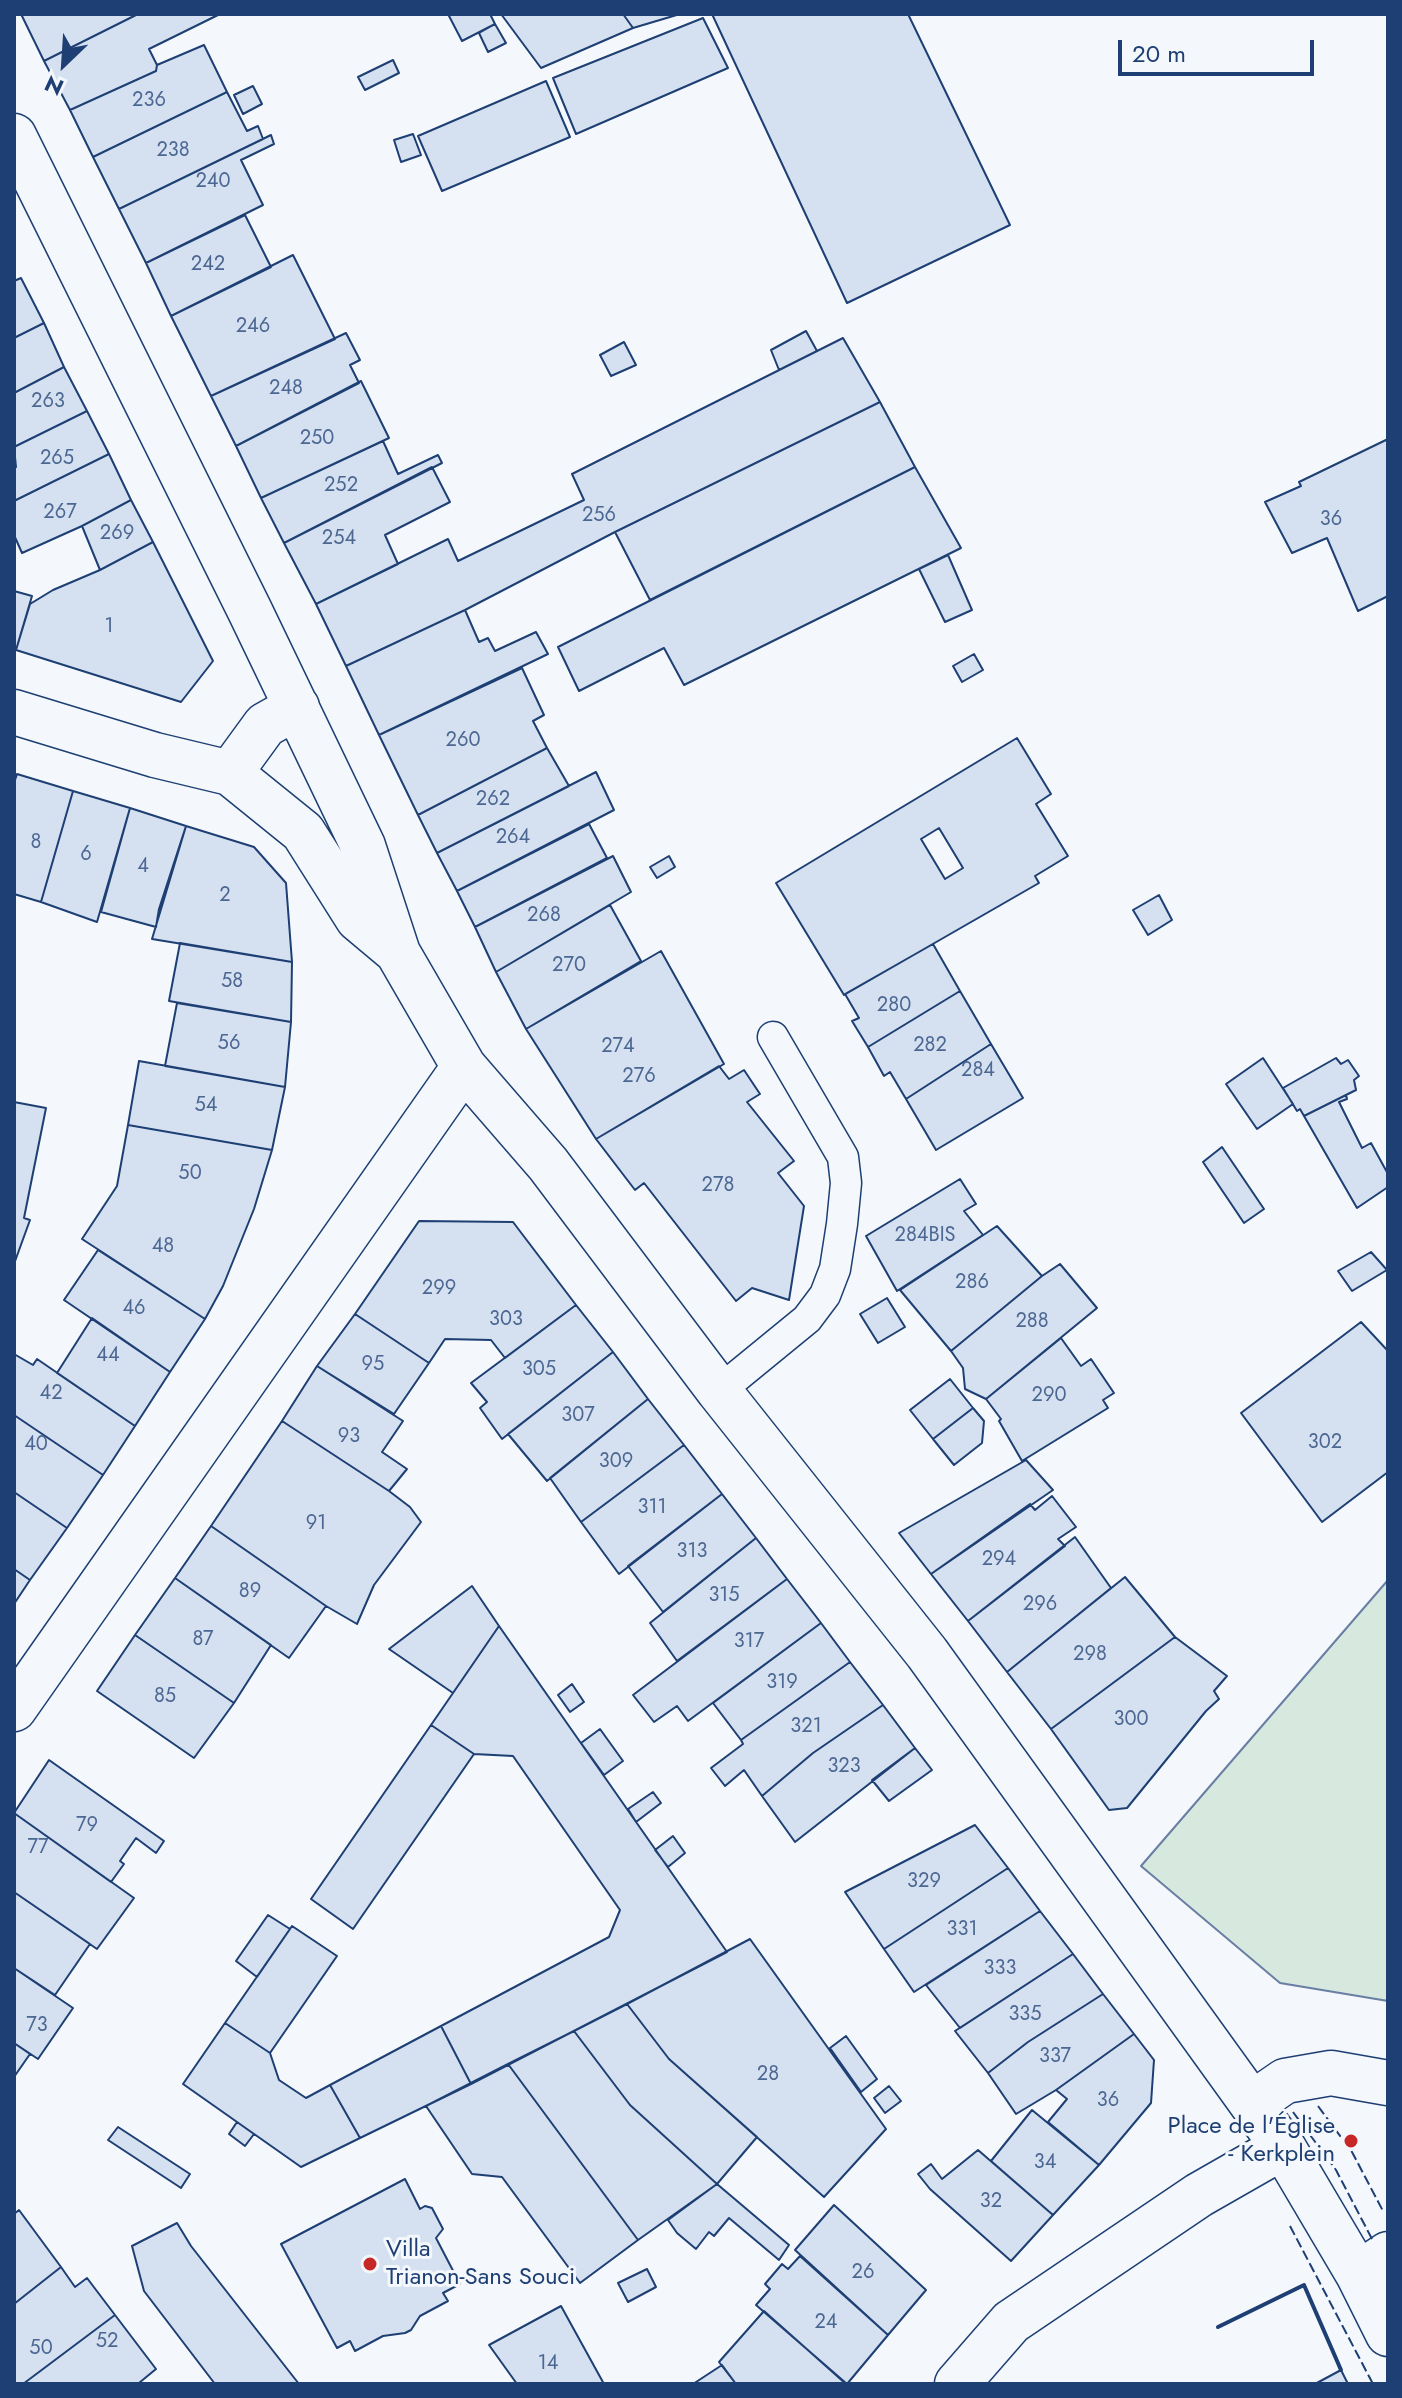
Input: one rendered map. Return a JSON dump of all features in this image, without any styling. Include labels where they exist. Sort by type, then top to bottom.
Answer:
[{"type":"street","points":[[14,136],[363,846],[398,953],[464,1067],[548,1164],[719,1391],[927,1653],[1283,2147],[1373,2264],[1388,2334]]},
{"type":"street","points":[[230,773],[265,725],[297,707]]},
{"type":"street","points":[[14,712],[155,755],[230,773],[303,832],[358,919],[398,953]]},
{"type":"street","points":[[14,1709],[464,1067]]},
{"type":"street","points":[[1253,2103],[1285,2081],[1331,2073],[1388,2083]]},
{"type":"street","points":[[957,2384],[1011,2322],[1199,2195],[1283,2147]]},
{"type":"lane","points":[[719,1391],[807,1319],[825,1295],[835,1269],[842,1224],[846,1183],[843,1157],[773,1037]]},
{"type":"shaded area","points":[[1388,1580],[1388,2001],[1280,1983],[1141,1866]]},
{"type":"building","points":[[21,14],[138,14],[44,61]]},
{"type":"building","points":[[138,14],[218,15],[149,49],[157,65],[156,71],[70,110],[44,61]]},
{"type":"building","points":[[448,14],[490,14],[495,24],[462,41]]},
{"type":"building","points":[[501,14],[623,14],[633,28],[541,68]]},
{"type":"building","points":[[623,14],[680,14],[633,28]]},
{"type":"building","points":[[712,14],[908,14],[1010,225],[847,303]]},
{"type":"building","points":[[703,18],[728,68],[576,134],[553,78]]},
{"type":"building","points":[[495,24],[506,43],[488,52],[479,33]]},
{"type":"building","points":[[204,45],[227,92],[93,157],[70,110],[156,71],[157,65]]},
{"type":"building","points":[[393,60],[399,73],[365,90],[358,77]]},
{"type":"building","points":[[546,81],[570,137],[442,191],[418,136]]},
{"type":"building","points":[[253,86],[262,104],[243,114],[234,95]]},
{"type":"building","points":[[227,92],[247,131],[258,126],[263,139],[119,209],[93,157]]},
{"type":"building","points":[[413,134],[421,155],[401,162],[394,140]]},
{"type":"building","points":[[271,135],[274,144],[241,160],[263,205],[146,263],[119,209]]},
{"type":"building","points":[[245,215],[271,267],[171,316],[146,263]]},
{"type":"building","points":[[293,255],[335,339],[211,396],[171,316]]},
{"type":"building","points":[[21,278],[44,323],[14,338],[14,281]]},
{"type":"building","points":[[44,323],[64,367],[14,393],[14,338]]},
{"type":"building","points":[[806,331],[817,351],[779,370],[771,350]]},
{"type":"building","points":[[346,333],[360,360],[350,365],[359,383],[236,446],[211,396]]},
{"type":"building","points":[[843,338],[880,402],[615,532],[465,610],[346,666],[316,604],[448,539],[458,561],[584,500],[572,474]]},
{"type":"building","points":[[624,342],[636,365],[611,376],[600,355]]},
{"type":"building","points":[[64,367],[87,411],[14,447],[14,393]]},
{"type":"building","points":[[361,381],[389,438],[261,498],[236,446]]},
{"type":"building","points":[[880,402],[915,467],[650,600],[615,532]]},
{"type":"building","points":[[87,411],[109,454],[14,501],[14,447]]},
{"type":"building","points":[[1388,439],[1388,596],[1358,611],[1327,538],[1292,553],[1265,502]]},
{"type":"building","points":[[383,441],[398,474],[438,455],[442,463],[284,543],[261,498]]},
{"type":"building","points":[[109,454],[131,500],[22,553],[14,535],[14,501]]},
{"type":"building","points":[[432,467],[450,502],[385,535],[398,564],[316,604],[284,543]]},
{"type":"building","points":[[915,467],[961,548],[684,685],[664,648],[579,691],[558,647]]},
{"type":"building","points":[[131,500],[153,542],[100,570],[82,526]]},
{"type":"building","points":[[153,542],[213,661],[181,702],[16,650],[30,604]]},
{"type":"building","points":[[948,555],[972,610],[945,622],[919,569]]},
{"type":"building","points":[[14,591],[32,596],[16,650],[14,649]]},
{"type":"building","points":[[465,610],[479,642],[488,638],[495,651],[536,632],[548,654],[379,735],[346,666]]},
{"type":"building","points":[[974,654],[983,670],[962,682],[953,666]]},
{"type":"building","points":[[522,668],[544,715],[533,721],[547,748],[418,815],[379,735]]},
{"type":"building","points":[[1017,738],[1051,794],[1036,804],[1068,856],[1035,876],[1039,883],[844,995],[776,883]],"holes":[[[939,828],[963,868],[945,879],[921,839]]]},
{"type":"building","points":[[547,748],[569,786],[437,853],[418,815]]},
{"type":"building","points":[[596,772],[614,810],[457,891],[437,853]]},
{"type":"building","points":[[17,774],[73,791],[41,902],[14,894],[14,783]]},
{"type":"building","points":[[73,791],[130,808],[97,922],[41,902]]},
{"type":"building","points":[[130,808],[186,826],[156,927],[101,912]]},
{"type":"building","points":[[589,824],[607,858],[475,927],[457,891]]},
{"type":"building","points":[[186,826],[254,847],[286,883],[292,962],[152,939]]},
{"type":"building","points":[[613,856],[631,892],[496,972],[475,927]]},
{"type":"building","points":[[669,856],[675,867],[657,878],[650,867]]},
{"type":"building","points":[[1159,895],[1172,920],[1148,935],[1133,910]]},
{"type":"building","points":[[610,905],[641,961],[526,1029],[496,972]]},
{"type":"building","points":[[180,943],[292,962],[291,1022],[169,1001]]},
{"type":"building","points":[[933,944],[960,991],[868,1047],[852,1021],[859,1018],[845,994]]},
{"type":"building","points":[[661,951],[724,1064],[596,1139],[526,1029]]},
{"type":"building","points":[[960,991],[991,1044],[906,1099],[890,1072],[884,1076],[868,1047]]},
{"type":"building","points":[[177,1003],[291,1022],[285,1087],[165,1066]]},
{"type":"building","points":[[991,1044],[1023,1098],[936,1150],[906,1099]]},
{"type":"building","points":[[1263,1058],[1293,1104],[1257,1129],[1226,1084]]},
{"type":"building","points":[[1336,1058],[1341,1064],[1348,1060],[1359,1076],[1354,1080],[1356,1090],[1304,1116],[1300,1109],[1297,1111],[1283,1088]]},
{"type":"building","points":[[139,1061],[285,1087],[272,1150],[128,1125]]},
{"type":"building","points":[[719,1066],[729,1079],[744,1070],[760,1094],[747,1102],[794,1161],[778,1173],[804,1206],[789,1300],[752,1288],[736,1301],[644,1183],[635,1190],[596,1139]]},
{"type":"building","points":[[1346,1095],[1347,1099],[1339,1102],[1362,1148],[1371,1143],[1388,1174],[1388,1187],[1357,1208],[1304,1116]]},
{"type":"building","points":[[14,1102],[46,1108],[24,1218],[30,1220],[14,1264]]},
{"type":"building","points":[[128,1125],[272,1150],[254,1209],[223,1286],[205,1319],[82,1239],[117,1186]]},
{"type":"building","points":[[1222,1147],[1264,1209],[1244,1223],[1203,1162]]},
{"type":"building","points":[[960,1179],[976,1204],[964,1211],[983,1235],[897,1291],[866,1236]]},
{"type":"building","points":[[419,1221],[513,1222],[576,1305],[505,1358],[491,1340],[445,1339],[429,1363],[355,1314]]},
{"type":"building","points":[[997,1226],[1042,1276],[951,1351],[900,1290]]},
{"type":"building","points":[[98,1250],[205,1319],[170,1372],[64,1300]]},
{"type":"building","points":[[1371,1252],[1387,1270],[1352,1291],[1338,1271]]},
{"type":"building","points":[[1060,1264],[1097,1308],[986,1399],[965,1389],[963,1368],[951,1351]]},
{"type":"building","points":[[887,1298],[905,1327],[878,1343],[860,1314]]},
{"type":"building","points":[[576,1305],[613,1352],[502,1439],[480,1408],[487,1402],[471,1383]]},
{"type":"building","points":[[355,1314],[429,1363],[394,1414],[317,1366]]},
{"type":"building","points":[[92,1318],[170,1372],[135,1426],[57,1373]]},
{"type":"building","points":[[1361,1322],[1388,1351],[1388,1472],[1322,1522],[1241,1413]]},
{"type":"building","points":[[1061,1338],[1081,1366],[1091,1359],[1114,1393],[1103,1400],[1108,1408],[1022,1461],[999,1421],[1001,1419],[986,1399]]},
{"type":"building","points":[[613,1352],[648,1399],[547,1481],[508,1434]]},
{"type":"building","points":[[14,1354],[33,1365],[37,1359],[135,1426],[103,1475],[14,1415]]},
{"type":"building","points":[[317,1366],[403,1421],[382,1452],[407,1469],[389,1491],[282,1421]]},
{"type":"building","points":[[950,1379],[973,1408],[933,1439],[910,1410]]},
{"type":"building","points":[[648,1399],[684,1445],[581,1522],[550,1478]]},
{"type":"building","points":[[973,1408],[984,1421],[982,1443],[954,1465],[933,1439]]},
{"type":"building","points":[[14,1415],[103,1475],[67,1528],[14,1492]]},
{"type":"building","points":[[282,1421],[389,1491],[410,1507],[421,1522],[374,1585],[357,1624],[211,1526]]},
{"type":"building","points":[[684,1445],[722,1494],[619,1574],[581,1522]]},
{"type":"building","points":[[1026,1460],[1053,1490],[931,1574],[899,1533]]},
{"type":"building","points":[[14,1492],[67,1528],[30,1580],[14,1569]]},
{"type":"building","points":[[722,1494],[756,1538],[663,1612],[628,1566]]},
{"type":"building","points":[[1052,1496],[1076,1527],[1058,1539],[1065,1546],[968,1621],[931,1574],[1030,1504],[1035,1510]]},
{"type":"building","points":[[211,1526],[326,1606],[289,1658],[175,1578]]},
{"type":"building","points":[[1075,1537],[1111,1588],[1007,1672],[968,1621]]},
{"type":"building","points":[[756,1538],[787,1579],[677,1661],[650,1623]]},
{"type":"building","points":[[14,1569],[30,1580],[14,1604]]},
{"type":"building","points":[[1125,1577],[1175,1637],[1051,1729],[1007,1672]]},
{"type":"building","points":[[175,1578],[271,1645],[234,1703],[135,1635]]},
{"type":"building","points":[[787,1579],[821,1623],[688,1721],[677,1706],[654,1722],[633,1695]]},
{"type":"building","points":[[472,1586],[499,1626],[453,1693],[389,1649]]},
{"type":"building","points":[[821,1623],[850,1662],[741,1740],[713,1703]]},
{"type":"building","points":[[499,1626],[727,1952],[471,2084],[441,2026],[609,1937],[620,1910],[513,1756],[474,1754],[431,1725]]},
{"type":"building","points":[[135,1635],[234,1703],[194,1758],[97,1691]]},
{"type":"building","points":[[1175,1637],[1227,1676],[1214,1691],[1219,1699],[1127,1808],[1109,1810],[1051,1729]]},
{"type":"building","points":[[850,1662],[883,1705],[813,1753],[762,1796],[744,1770],[725,1786],[711,1768],[743,1744],[741,1740]]},
{"type":"building","points":[[572,1684],[584,1702],[570,1712],[558,1695]]},
{"type":"building","points":[[883,1705],[915,1748],[795,1842],[762,1796],[813,1753]]},
{"type":"building","points":[[431,1725],[474,1754],[353,1929],[311,1899]]},
{"type":"building","points":[[600,1729],[623,1761],[604,1775],[581,1743]]},
{"type":"building","points":[[915,1748],[932,1770],[889,1801],[872,1780]]},
{"type":"building","points":[[49,1760],[164,1841],[156,1853],[136,1838],[120,1861],[124,1864],[111,1882],[14,1813]]},
{"type":"building","points":[[653,1792],[661,1803],[636,1822],[628,1809]]},
{"type":"building","points":[[14,1813],[134,1898],[97,1949],[14,1892]]},
{"type":"building","points":[[975,1825],[1008,1868],[884,1949],[845,1892]]},
{"type":"building","points":[[673,1836],[685,1853],[668,1867],[655,1850]]},
{"type":"building","points":[[1008,1868],[1040,1911],[914,1992],[884,1949]]},
{"type":"building","points":[[14,1892],[90,1944],[55,1995],[14,1968]]},
{"type":"building","points":[[1040,1911],[1073,1954],[960,2028],[926,1985]]},
{"type":"building","points":[[268,1915],[290,1929],[257,1977],[236,1961]]},
{"type":"building","points":[[292,1926],[337,1956],[270,2053],[225,2023]]},
{"type":"building","points":[[750,1939],[886,2129],[824,2197],[669,2059],[627,2004]]},
{"type":"building","points":[[1073,1954],[1103,1994],[1028,2042],[988,2073],[955,2031]]},
{"type":"building","points":[[14,1968],[73,2008],[38,2059],[14,2043]]},
{"type":"building","points":[[1103,1994],[1134,2034],[1056,2090],[1016,2114],[988,2073],[1028,2042]]},
{"type":"building","points":[[627,2004],[669,2059],[757,2137],[717,2184],[630,2105],[574,2031]]},
{"type":"building","points":[[225,2023],[270,2053],[279,2080],[306,2098],[330,2085],[360,2138],[301,2167],[183,2084]]},
{"type":"building","points":[[441,2026],[471,2084],[360,2138],[330,2085]]},
{"type":"building","points":[[574,2031],[630,2105],[717,2184],[638,2240],[508,2064]]},
{"type":"building","points":[[1134,2034],[1154,2060],[1151,2103],[1099,2165],[1048,2122],[1067,2099],[1056,2090]]},
{"type":"building","points":[[846,2036],[877,2079],[861,2092],[830,2048]]},
{"type":"building","points":[[14,2043],[30,2054],[14,2077]]},
{"type":"building","points":[[508,2064],[638,2240],[580,2283],[502,2177],[472,2174],[426,2106]]},
{"type":"building","points":[[889,2086],[901,2101],[885,2113],[874,2098]]},
{"type":"building","points":[[1032,2110],[1099,2165],[1053,2215],[991,2161]]},
{"type":"building","points":[[237,2122],[254,2134],[245,2146],[229,2134]]},
{"type":"building","points":[[118,2127],[190,2174],[181,2188],[108,2140]]},
{"type":"building","points":[[978,2150],[1053,2215],[1011,2261],[930,2189],[918,2174],[931,2164],[942,2179]]},
{"type":"building","name":"Villa Trianon-Sans Souci","points":[[405,2179],[420,2209],[425,2206],[432,2208],[443,2229],[436,2238],[460,2284],[443,2293],[448,2301],[420,2316],[411,2330],[383,2336],[355,2351],[350,2341],[337,2348],[281,2244]]},
{"type":"building","points":[[717,2184],[789,2245],[779,2260],[729,2218],[714,2236],[709,2232],[696,2249],[677,2233],[668,2220]]},
{"type":"building","points":[[834,2205],[926,2290],[888,2335],[795,2250]]},
{"type":"building","points":[[19,2210],[61,2267],[14,2304],[14,2214]]},
{"type":"building","points":[[177,2223],[191,2246],[299,2384],[215,2384],[144,2291],[132,2246]]},
{"type":"building","points":[[800,2256],[888,2335],[847,2384],[756,2305],[770,2289],[765,2284],[782,2264],[788,2269]]},
{"type":"building","points":[[61,2267],[75,2287],[87,2278],[115,2315],[23,2384],[14,2384],[14,2304]]},
{"type":"building","points":[[647,2269],[656,2287],[628,2302],[618,2283]]},
{"type":"building","points":[[561,2306],[604,2384],[517,2384],[489,2345]]},
{"type":"building","points":[[764,2311],[846,2384],[736,2384],[719,2362]]},
{"type":"building","points":[[115,2315],[156,2369],[139,2383],[23,2384]]},
{"type":"building","points":[[722,2365],[736,2384],[693,2384]]},
{"type":"building","points":[[1341,2370],[1348,2384],[1315,2384]]},
{"type":"fence","points":[[1318,2106],[1352,2152],[1383,2211]]},
{"type":"fence","points":[[1293,2112],[1336,2170],[1372,2239]]},
{"type":"fence","points":[[1290,2226],[1373,2384]]},
{"type":"wall","points":[[1218,2327],[1304,2285],[1341,2370]]},
{"type":"place","name":"Place de l'Église - Kerkplein","points":[[1351,2141]]},
{"type":"place","name":"Villa Trianon-Sans Souci","points":[[370,2264]]}]
